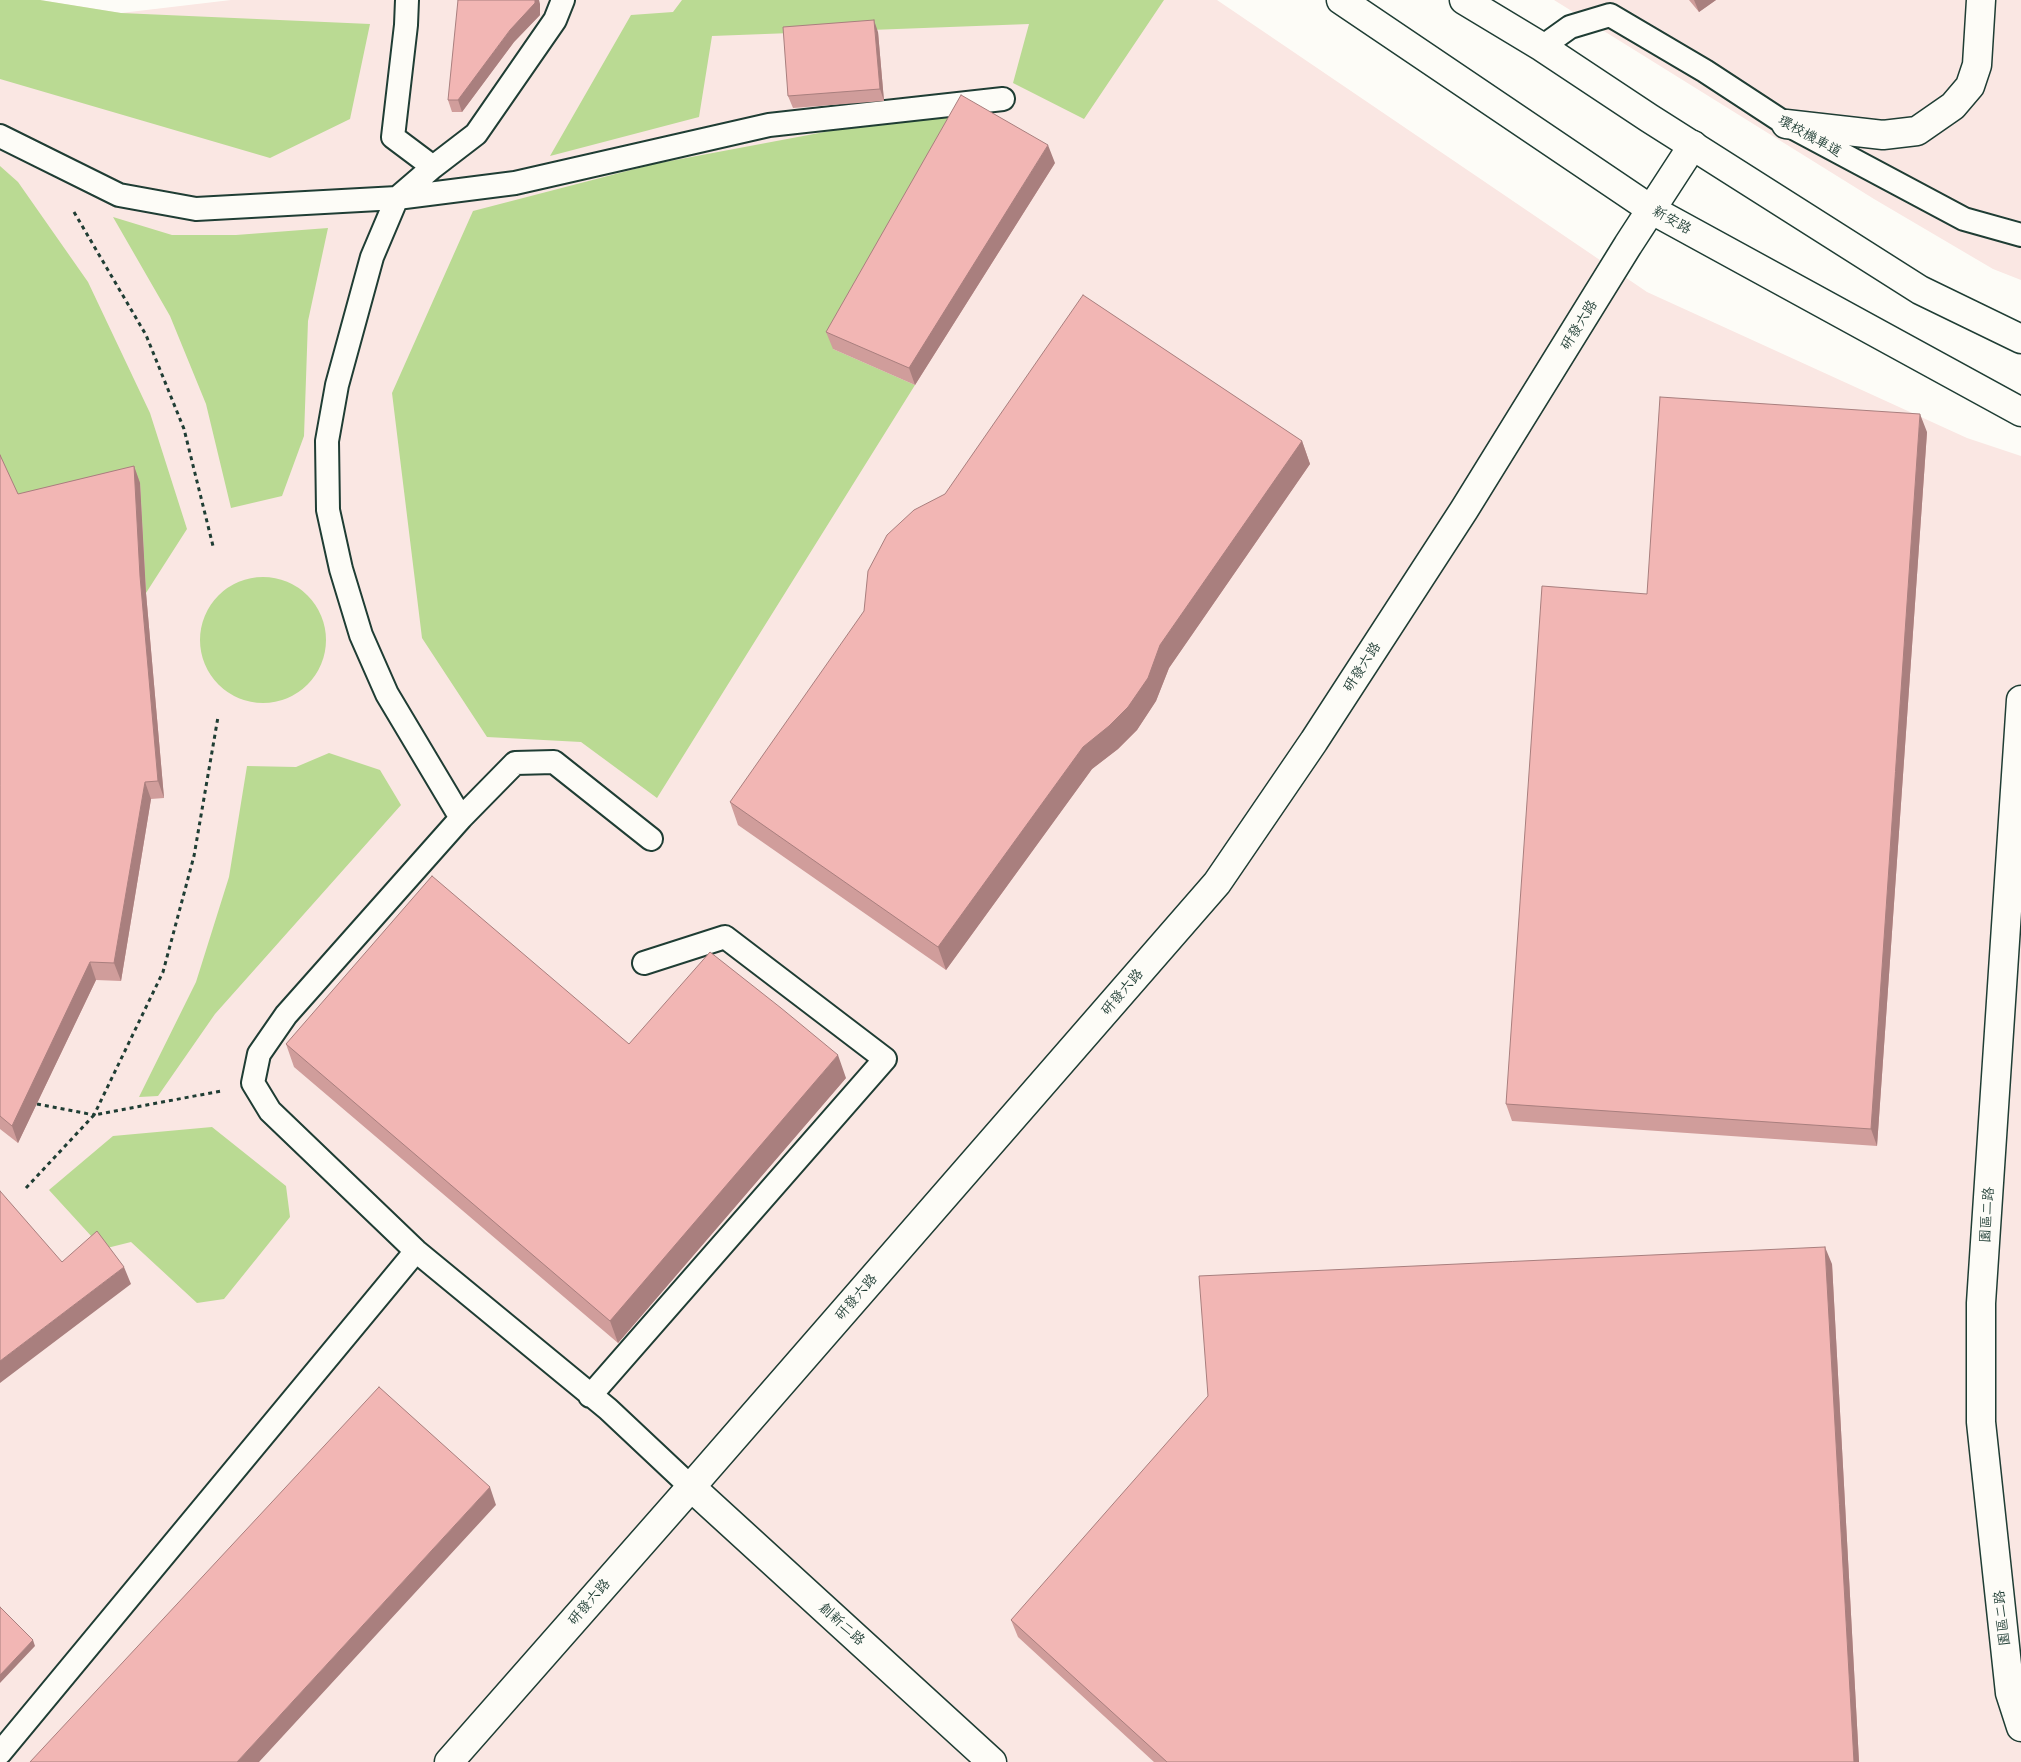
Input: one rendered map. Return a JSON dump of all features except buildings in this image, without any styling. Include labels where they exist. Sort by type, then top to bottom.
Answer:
[{"type":"street","name":"新安路","points":[[1341,0],[1652,210],[2021,412]]},
{"type":"street","points":[[1464,0],[1542,47],[1649,118],[1920,290],[2021,339]]},
{"type":"street","points":[[1786,124],[1884,135],[1917,131],[1953,106],[1970,86],[1977,65],[1981,0]]},
{"type":"street","name":"研發六路","points":[[448,1762],[691,1487],[1217,883],[1314,741],[1464,510],[1693,145]]},
{"type":"street","name":"園區二路","points":[[2021,700],[1980,1303],[1981,1422],[2021,1727]]},
{"type":"street","name":"創新二路","points":[[691,1487],[992,1762]]},
{"type":"lane","points":[[407,0],[406,25],[392,137],[433,167]]},
{"type":"lane","points":[[461,818],[387,694],[361,635],[341,569],[328,510],[327,441],[337,385],[372,257],[397,198],[476,134],[555,20],[563,0]]},
{"type":"lane","name":"環校機車道","points":[[1542,47],[1570,27],[1610,15],[1705,71],[1786,124],[1964,219],[2021,235]]},
{"type":"lane","points":[[0,136],[119,195],[196,209],[397,198],[515,183],[769,125],[1002,99]]},
{"type":"lane","points":[[650,839],[554,762],[515,763],[461,818],[286,1014],[259,1054],[253,1083],[270,1112],[416,1250],[608,1410],[691,1487]]},
{"type":"lane","points":[[590,1396],[886,1060],[725,938],[644,963]]},
{"type":"lane","points":[[0,1753],[416,1250]]},
{"type":"path","points":[[74,211],[146,335],[184,429],[212,546]]},
{"type":"path","points":[[26,1188],[94,1115],[163,972],[194,856],[218,718]]},
{"type":"path","points":[[37,1104],[94,1115],[206,1094],[253,1083]]},
{"type":"shaded area","points":[[0,0],[40,0],[121,13],[231,0],[1217,0],[1647,292],[1967,438],[2021,456],[2021,1762],[0,1762]]},
{"type":"shaded area","points":[[1554,0],[2021,0],[2021,280],[1993,269],[1874,199]]},
{"type":"green space","points":[[0,0],[40,0],[121,13],[370,24],[350,119],[270,158],[0,79]]},
{"type":"green space","points":[[682,0],[1164,0],[1084,119],[1013,83],[1029,24],[712,36],[699,117],[550,156],[631,15],[673,12]]},
{"type":"green space","points":[[968,112],[833,349],[915,385],[657,798],[581,742],[487,737],[422,638],[392,393],[473,211],[654,164],[867,124]]},
{"type":"green space","points":[[0,166],[18,182],[88,282],[150,413],[187,529],[146,593],[140,483],[24,511],[0,458]]},
{"type":"green space","points":[[113,217],[172,235],[236,235],[328,228],[308,321],[304,436],[282,496],[231,508],[206,404],[170,316]]},
{"type":"green space","points":[[263,577],[287,582],[308,595],[321,616],[326,640],[321,664],[308,685],[287,698],[263,703],[239,698],[218,685],[205,664],[200,640],[205,616],[218,595],[239,582]]},
{"type":"green space","points":[[329,753],[380,770],[401,805],[215,1014],[158,1096],[139,1097],[196,982],[229,877],[247,766],[296,767]]},
{"type":"green space","points":[[212,1127],[286,1186],[290,1217],[224,1299],[197,1303],[131,1242],[103,1249],[49,1190],[113,1136]]}]
